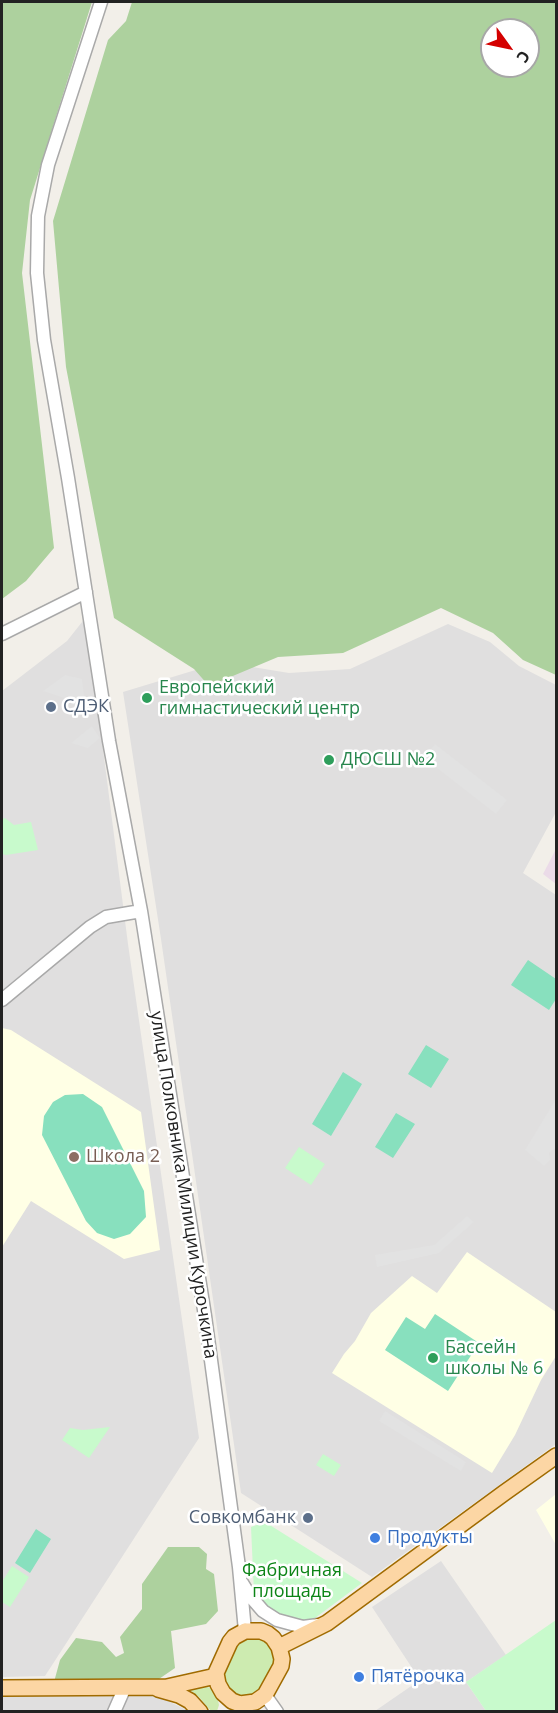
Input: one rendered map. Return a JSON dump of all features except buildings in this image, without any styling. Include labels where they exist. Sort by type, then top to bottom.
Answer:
[{"type":"main road","points":[[279,1647],[327,1623],[556,1456]]},
{"type":"main road","points":[[245,1631],[261,1631],[268,1634],[279,1647],[281,1666],[265,1695],[239,1708],[226,1698],[219,1688],[217,1668],[234,1637],[245,1631]]},
{"type":"main road","points":[[2,1688],[167,1687],[216,1676]]},
{"type":"main road","points":[[150,1687],[179,1695],[190,1701],[200,1712]]},
{"type":"street","name":"улица Полковника Милиции Курочкина","points":[[101,2],[48,165],[38,216],[38,273],[44,340],[109,741],[141,911],[205,1316],[241,1582],[245,1631]]},
{"type":"street","points":[[2,634],[86,592]]},
{"type":"street","points":[[2,1000],[90,927],[106,917],[141,911]]},
{"type":"street","points":[[241,1582],[263,1611],[277,1620],[303,1627],[327,1623]]},
{"type":"street","points":[[114,1712],[125,1687]]},
{"type":"street","points":[[265,1695],[277,1712]]},
{"type":"shaded area","points":[[86,617],[128,944],[199,1438],[45,1676],[2,1677],[2,691],[67,641]]},
{"type":"shaded area","points":[[448,624],[490,642],[519,666],[556,685],[556,812],[523,873],[556,895],[556,1444],[372,1577],[241,1493],[123,692],[222,662],[289,673],[350,669]]},
{"type":"shaded area","points":[[65,675],[82,679],[84,694],[82,711],[64,698],[43,691]]},
{"type":"shaded area","points":[[92,726],[100,738],[88,748],[71,743]]},
{"type":"shaded area","points":[[435,744],[507,800],[496,814],[424,758]]},
{"type":"shaded area","points":[[556,849],[556,884],[543,874]]},
{"type":"shaded area","name":"Школа 2","points":[[2,1028],[11,1030],[141,1112],[160,1250],[124,1259],[31,1201],[2,1247]]},
{"type":"shaded area","points":[[556,1099],[556,1150],[549,1153],[550,1160],[544,1166],[525,1150]]},
{"type":"shaded area","points":[[467,1216],[474,1222],[439,1253],[377,1267],[375,1255],[434,1245]]},
{"type":"shaded area","points":[[467,1252],[556,1312],[556,1356],[541,1380],[515,1435],[492,1473],[332,1373],[355,1341],[371,1313],[412,1276],[437,1293]]},
{"type":"shaded area","points":[[385,1411],[466,1462],[461,1471],[379,1421]]},
{"type":"shaded area","points":[[556,1494],[556,1545],[536,1510]]},
{"type":"shaded area","points":[[441,1561],[506,1655],[466,1682],[486,1711],[375,1711],[420,1680],[372,1607]]},
{"type":"shaded area","points":[[153,1694],[189,1711],[2,1711],[2,1695]]},
{"type":"green space","points":[[2,2],[92,2],[30,200],[22,273],[54,548],[26,581],[2,599]]},
{"type":"green space","points":[[132,2],[556,2],[556,675],[523,660],[493,633],[441,608],[343,653],[278,657],[209,686],[194,669],[114,618],[66,367],[53,221],[108,40],[126,21]]},
{"type":"green space","points":[[5,818],[14,825],[31,822],[38,850],[2,854],[2,819]]},
{"type":"green space","points":[[528,960],[556,979],[556,999],[549,1010],[511,985]]},
{"type":"green space","points":[[426,1045],[449,1059],[431,1088],[408,1074]]},
{"type":"green space","points":[[343,1072],[362,1084],[331,1136],[312,1124]]},
{"type":"green space","points":[[83,1094],[102,1107],[144,1191],[146,1217],[130,1234],[114,1239],[97,1233],[86,1221],[42,1135],[44,1116],[53,1102],[65,1095]]},
{"type":"green space","points":[[396,1113],[415,1124],[393,1158],[375,1147]]},
{"type":"green space","points":[[299,1147],[325,1164],[311,1185],[285,1168]]},
{"type":"green space","name":"Бассейн школы № 6","points":[[435,1314],[479,1343],[448,1391],[385,1350],[406,1317],[425,1329]]},
{"type":"green space","points":[[110,1427],[89,1458],[62,1440],[70,1428],[83,1430]]},
{"type":"green space","points":[[323,1454],[341,1465],[334,1476],[316,1465]]},
{"type":"green space","name":"Фабричная площадь","points":[[265,1522],[362,1583],[311,1621],[295,1620],[266,1608],[254,1593],[251,1527]]},
{"type":"green space","points":[[36,1529],[51,1539],[30,1573],[15,1563]]},
{"type":"green space","points":[[168,1547],[199,1547],[207,1554],[206,1569],[214,1574],[218,1611],[206,1624],[171,1631],[175,1668],[156,1681],[54,1682],[60,1660],[76,1638],[102,1642],[116,1657],[124,1653],[120,1637],[142,1609],[142,1584]]},
{"type":"green space","points":[[12,1566],[29,1577],[10,1607],[2,1602],[2,1582]]},
{"type":"green space","points":[[556,1620],[556,1711],[486,1711],[466,1682]]},
{"type":"green space","points":[[246,1638],[263,1640],[270,1646],[275,1661],[260,1691],[252,1696],[237,1695],[225,1685],[222,1670],[238,1643]]},
{"type":"green space","points":[[197,1683],[210,1688],[217,1696],[219,1705],[217,1711],[211,1711],[186,1687]]},
{"type":"place","name":"Европейский гимнастический центр","points":[[147,698]]},
{"type":"place","name":"СДЭК","points":[[51,707]]},
{"type":"place","name":"ДЮСШ №2","points":[[329,760]]},
{"type":"place","name":"Школа 2","points":[[74,1157]]},
{"type":"place","name":"Бассейн школы № 6","points":[[433,1358]]},
{"type":"place","name":"Совкомбанк","points":[[308,1518]]},
{"type":"place","name":"Продукты","points":[[375,1538]]},
{"type":"place","name":"Пятёрочка","points":[[359,1677]]}]
